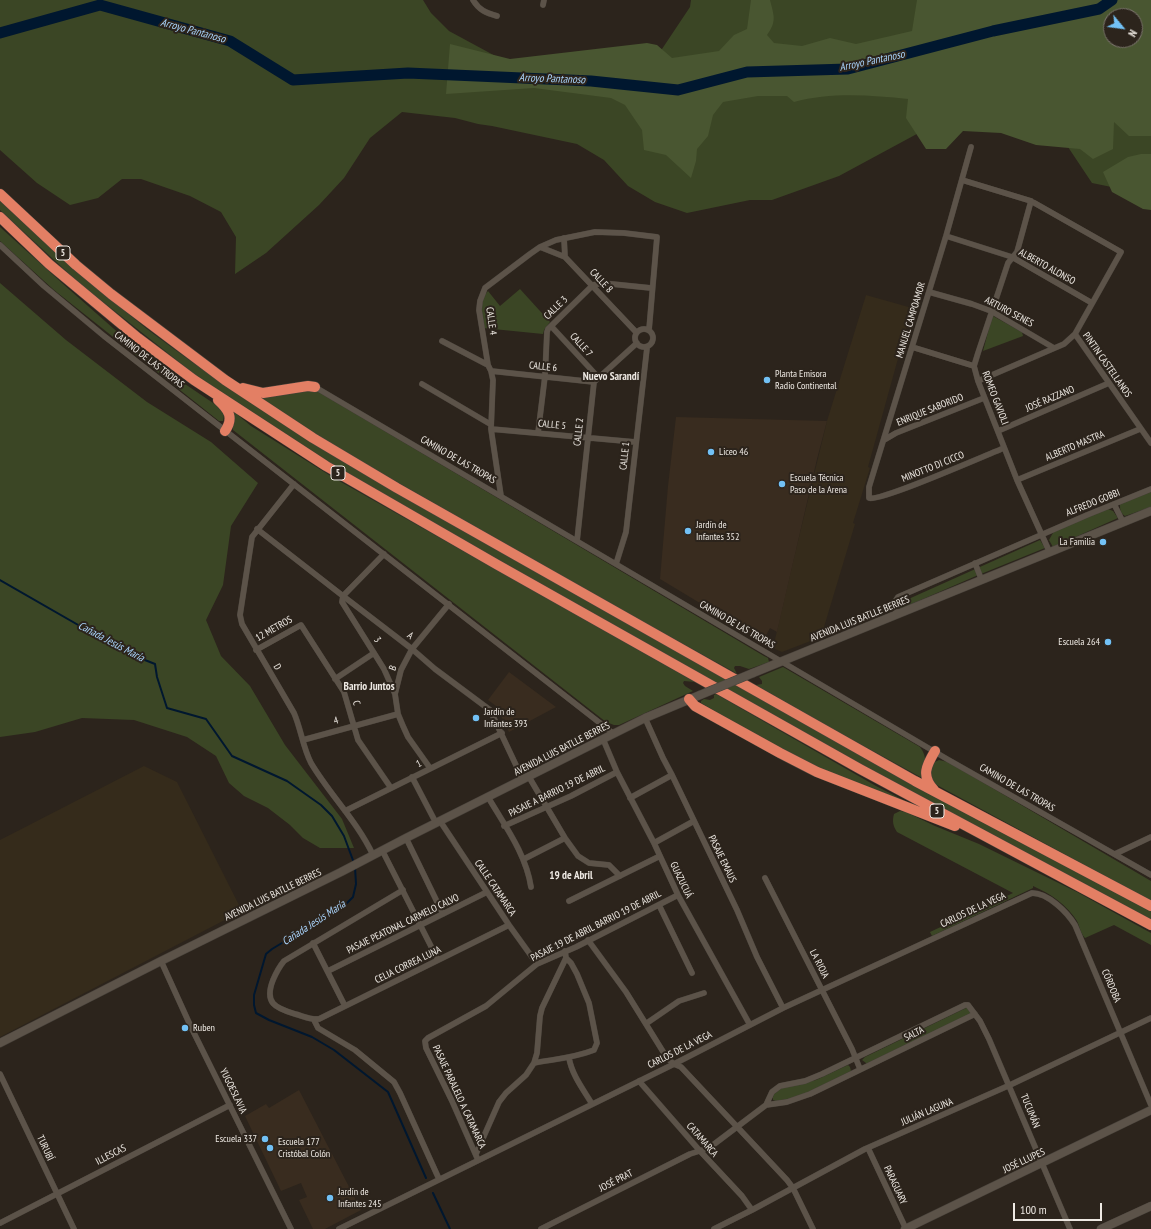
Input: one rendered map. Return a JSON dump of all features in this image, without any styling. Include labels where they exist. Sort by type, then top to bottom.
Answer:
[{"type":"highway","name":"5","points":[[0,194],[76,265],[111,294],[224,380],[313,438],[397,488],[935,792],[1151,906]]},
{"type":"highway","name":"5","points":[[0,218],[49,264],[138,338],[205,388],[296,447],[389,503],[860,769],[1151,925]]},
{"type":"highway","points":[[224,380],[263,393],[308,386],[315,387]]},
{"type":"highway","points":[[205,388],[225,407],[229,414],[230,424],[225,431]]},
{"type":"highway","points":[[689,699],[692,704],[701,710],[817,772],[924,815],[991,839]]},
{"type":"highway","points":[[935,751],[929,762],[926,773],[927,781],[935,792]]},
{"type":"main road","name":"AVENIDA LUIS BATLLE BERRES","points":[[0,1043],[645,718],[1151,511]]},
{"type":"main road","name":"JOSÉ LLUPES","points":[[906,1229],[1151,1110]]},
{"type":"main road","points":[[1101,1229],[1151,1206]]},
{"type":"street","points":[[473,0],[481,10],[497,16]]},
{"type":"street","name":"MANUEL CAMPOAMOR","points":[[869,498],[870,486],[946,236],[971,147]]},
{"type":"street","points":[[962,180],[1031,201]]},
{"type":"street","name":"PINTIN CASTELLANOS","points":[[1031,201],[1121,252],[1075,334],[1151,443]]},
{"type":"street","name":"ROMEO GAVIOLI","points":[[1031,201],[1017,252],[1008,263],[974,366],[984,398],[1017,480],[1050,553]]},
{"type":"street","name":"CALLE 4","points":[[501,496],[491,427],[493,380],[479,310],[482,293],[486,288],[540,247],[564,238],[595,232],[624,233],[657,237],[651,288]]},
{"type":"street","name":"ALBERTO ALONSO","points":[[946,236],[1012,257],[1092,303]]},
{"type":"street","points":[[540,247],[565,257],[564,238]]},
{"type":"street","name":"CAMINO DE LAS TROPAS","points":[[0,245],[60,300],[225,431],[614,734]]},
{"type":"street","name":"CALLE 8","points":[[565,257],[636,332]]},
{"type":"street","points":[[593,286],[602,283],[651,288],[649,330],[653,337],[653,342],[647,348],[637,343],[635,336],[636,332],[643,329],[649,330]]},
{"type":"street","name":"CALLE 3","points":[[538,433],[545,376],[546,332],[593,286]]},
{"type":"street","name":"ARTURO SENES","points":[[929,292],[991,311],[1054,348]]},
{"type":"street","name":"CALLE 7","points":[[551,326],[596,379]]},
{"type":"street","points":[[978,381],[1064,344],[1075,334]]},
{"type":"street","name":"CALLE 6","points":[[442,341],[490,368],[545,376],[596,379]]},
{"type":"street","points":[[596,379],[637,343]]},
{"type":"street","points":[[912,347],[974,366]]},
{"type":"street","name":"CALLE 1","points":[[616,564],[626,532],[635,442],[647,348]]},
{"type":"street","name":"CALLE 2","points":[[577,541],[596,379]]},
{"type":"street","name":"CALLE 5","points":[[422,384],[491,427],[635,442]]},
{"type":"street","name":"JOSÉ RAZZANO","points":[[998,431],[1109,384]]},
{"type":"street","name":"CAMINO DE LAS TROPAS","points":[[315,387],[782,662],[1151,875]]},
{"type":"street","name":"ENRIQUE SABORIDO","points":[[884,440],[896,433],[984,398]]},
{"type":"street","name":"ALBERTO MASTRA","points":[[1017,480],[1140,429]]},
{"type":"street","name":"MINOTTO DI CICCO","points":[[869,498],[872,499],[884,496],[1004,448]]},
{"type":"street","name":"D","points":[[294,484],[252,537],[240,615],[242,624],[256,650],[294,713],[311,762],[366,840],[373,855]]},
{"type":"street","name":"ALFREDO GOBBI","points":[[897,615],[894,603],[898,597],[1042,534],[1151,489]]},
{"type":"street","points":[[1114,504],[1123,522]]},
{"type":"street","name":"A","points":[[257,529],[412,649],[435,669],[490,710],[526,778],[547,807],[571,848],[582,859],[589,863],[609,865],[620,876]]},
{"type":"street","points":[[343,596],[384,554]]},
{"type":"street","points":[[975,563],[982,581]]},
{"type":"street","name":"3","points":[[343,596],[342,602],[384,669],[395,694]]},
{"type":"street","name":"B","points":[[430,768],[408,737],[398,714],[395,694],[401,670],[412,649],[449,604]]},
{"type":"street","name":"12 METROS","points":[[256,650],[301,625]]},
{"type":"street","name":"C","points":[[301,625],[344,692],[358,740],[391,788]]},
{"type":"street","points":[[335,678],[374,653]]},
{"type":"street","name":"4","points":[[303,740],[398,714]]},
{"type":"street","name":"PASAJE EMAUS","points":[[645,718],[783,1008]]},
{"type":"street","name":"1","points":[[345,811],[502,733]]},
{"type":"street","name":"GUAZUCUÁ","points":[[603,740],[617,772],[654,843],[678,895],[750,1025]]},
{"type":"street","name":"PASAJE A BARRIO 19 DE ABRIL","points":[[504,826],[547,807],[617,772]]},
{"type":"street","points":[[630,798],[672,775]]},
{"type":"street","name":"CALLE CATAMARCA","points":[[412,778],[438,822],[537,964]]},
{"type":"street","points":[[488,797],[524,859],[531,887]]},
{"type":"street","points":[[654,843],[694,821]]},
{"type":"street","points":[[1116,854],[1151,837]]},
{"type":"street","points":[[406,838],[443,914]]},
{"type":"street","points":[[524,859],[565,838]]},
{"type":"street","points":[[382,850],[438,960]]},
{"type":"street","points":[[569,901],[660,856]]},
{"type":"street","name":"LA RIOJA","points":[[765,878],[852,1049],[855,1059]]},
{"type":"street","points":[[403,890],[284,961],[280,966],[270,988],[270,993],[273,1004],[280,1009],[314,1020],[318,1028],[356,1050],[394,1082],[439,1179]]},
{"type":"street","name":"PASAJE PEATONAL CARMELO CALVO","points":[[328,972],[487,892]]},
{"type":"street","name":"CARLOS DE LA VEGA","points":[[339,1229],[439,1179],[477,1157],[592,1104],[783,1008],[1032,893]]},
{"type":"street","name":"CÓRDOBA","points":[[1032,893],[1043,895],[1061,908],[1070,917],[1075,925],[1151,1105]]},
{"type":"street","name":"PASAJE 19 DE ABRIL BARRIO 19 DE ABRIL","points":[[425,1042],[437,1032],[486,1006],[537,964],[565,952],[678,895]]},
{"type":"street","points":[[659,905],[692,973]]},
{"type":"street","name":"CELIA CORREA LUNA","points":[[314,1020],[509,925]]},
{"type":"street","points":[[588,940],[647,1023],[649,1030],[667,1058],[674,1064],[681,1067],[793,1188],[813,1229]]},
{"type":"street","points":[[313,943],[344,1006]]},
{"type":"street","points":[[477,1157],[499,1102],[506,1093],[526,1075],[534,1063],[537,1053],[542,1008],[566,958],[565,952]]},
{"type":"street","points":[[534,1063],[569,1058],[594,1050],[597,1043],[589,1003],[578,974],[566,958]]},
{"type":"street","name":"YUGOESLAVIA","points":[[161,961],[290,1229]]},
{"type":"street","points":[[647,1023],[676,1003],[704,993]]},
{"type":"street","name":"SALTA","points":[[766,1105],[772,1092],[780,1086],[805,1081],[855,1059],[965,1005]]},
{"type":"street","name":"TUCUMÁN","points":[[965,1005],[970,1007],[980,1021],[989,1038],[1070,1229]]},
{"type":"street","name":"SALTA","points":[[700,1151],[709,1148],[766,1105],[797,1099],[975,1014]]},
{"type":"street","name":"JULIÁN LAGUNA","points":[[714,1229],[868,1148],[1010,1085],[1151,1018]]},
{"type":"street","name":"PASAJE PARALELO A CATAMARCA","points":[[425,1042],[426,1048],[477,1157]]},
{"type":"street","points":[[569,1058],[570,1065],[592,1104]]},
{"type":"street","points":[[855,1059],[860,1069]]},
{"type":"street","name":"TURUBÍ","points":[[0,1074],[74,1229]]},
{"type":"street","name":"CATAMARCA","points":[[639,1081],[700,1151],[742,1196],[752,1210]]},
{"type":"street","name":"ILLESCAS","points":[[0,1223],[230,1105]]},
{"type":"street","name":"PARAGUARY","points":[[868,1148],[906,1229]]},
{"type":"street","name":"JOSÉ PRAT","points":[[541,1229],[683,1158],[700,1151]]},
{"type":"shaded area","points":[[866,295],[912,308],[868,467],[870,468],[853,523],[855,524],[821,637],[782,652],[773,648],[792,566],[827,421]]},
{"type":"shaded area","points":[[676,417],[827,421],[777,632],[770,628],[763,641],[660,579]]},
{"type":"shaded area","points":[[509,672],[556,707],[509,732],[496,706],[488,700]]},
{"type":"shaded area","points":[[144,766],[177,782],[242,911],[0,1037],[0,840]]},
{"type":"shaded area","points":[[299,1090],[361,1210],[325,1229],[313,1229],[299,1200],[307,1197],[301,1183],[281,1191],[245,1116],[266,1104],[269,1108]]},
{"type":"green space","points":[[0,0],[423,0],[431,13],[449,31],[512,65],[660,52],[690,7],[691,0],[1151,0],[1151,198],[1126,190],[1092,183],[1062,138],[939,122],[839,176],[772,200],[750,200],[687,213],[655,202],[628,186],[604,160],[577,144],[455,118],[402,112],[370,138],[344,178],[319,205],[266,253],[235,274],[236,237],[221,212],[190,196],[141,179],[122,179],[98,198],[70,205],[37,183],[0,150]]},
{"type":"green space","points":[[751,0],[770,0],[774,18],[767,35],[774,43],[802,46],[830,38],[856,44],[912,31],[917,0],[1151,0],[1151,136],[1129,136],[1114,122],[1113,149],[1093,159],[1080,149],[1036,145],[1001,133],[963,131],[946,149],[926,149],[906,118],[908,99],[851,95],[822,97],[794,102],[787,96],[758,96],[723,102],[713,115],[708,136],[697,149],[696,161],[691,178],[666,155],[644,150],[642,130],[625,105],[611,98],[534,88],[446,94],[450,44],[510,59],[647,43],[657,45],[672,58],[719,51],[734,35],[747,29]]},
{"type":"green space","points":[[1141,154],[1151,154],[1151,210],[1143,209],[1112,192],[1103,172],[1128,157]]},
{"type":"green space","points":[[0,200],[91,282],[147,329],[237,393],[1151,910],[1151,920],[893,783],[356,479],[301,446],[223,395],[193,373],[79,283],[0,210]]},
{"type":"green space","points":[[0,227],[131,344],[219,407],[224,415],[223,421],[219,421],[54,290],[0,241]]},
{"type":"green space","points":[[0,283],[66,340],[147,402],[211,442],[258,483],[231,526],[223,585],[206,620],[221,656],[250,686],[285,745],[342,819],[354,848],[320,848],[303,838],[290,825],[268,808],[244,796],[229,783],[216,756],[187,737],[134,720],[82,718],[35,732],[0,737]]},
{"type":"green space","points":[[520,289],[550,322],[543,334],[483,328],[482,303],[488,291],[500,306]]},
{"type":"green space","points":[[993,316],[1022,332],[1023,336],[983,351],[992,317]]},
{"type":"green space","points":[[302,390],[317,391],[768,658],[769,662],[749,669],[735,666],[734,668],[737,674],[609,603],[320,438],[256,395]]},
{"type":"green space","points":[[232,410],[251,426],[334,478],[695,682],[684,681],[683,683],[693,691],[619,725],[606,722],[233,430]]},
{"type":"green space","points":[[1151,492],[1151,507],[1125,516],[1122,514],[1120,504]]},
{"type":"green space","points":[[1108,509],[1113,511],[1118,518],[1053,547],[1049,540],[1054,531]]},
{"type":"green space","points":[[1040,540],[1045,548],[900,609],[899,608],[904,601]]},
{"type":"green space","points":[[783,667],[920,747],[925,758],[924,779],[756,685],[762,684],[759,677]]},
{"type":"green space","points":[[716,694],[876,786],[921,809],[820,769],[789,754],[701,703],[704,699],[710,700],[714,698],[714,695]]},
{"type":"green space","points":[[939,760],[948,762],[1151,881],[1151,901],[933,783],[928,768]]},
{"type":"green space","points":[[900,811],[906,812],[979,844],[1077,892],[1151,933],[1151,945],[1114,925],[1085,938],[1073,915],[1063,905],[1052,896],[1033,886],[1033,888],[932,936],[930,932],[1013,893],[897,832],[893,823],[893,817],[894,814]]},
{"type":"green space","points":[[968,1007],[971,1011],[970,1014],[868,1063],[862,1060],[865,1057]]},
{"type":"green space","points":[[848,1065],[851,1071],[799,1097],[776,1101],[773,1100],[774,1094],[782,1088],[816,1080]]},
{"type":"waterway","name":"Arroyo Pantanoso","points":[[0,33],[100,5],[230,41],[293,80],[408,73],[591,81],[678,90],[747,72],[848,69],[993,31],[1099,9],[1112,0]]},
{"type":"waterway","name":"Cañada Jesús María","points":[[0,580],[127,653],[155,664],[157,677],[167,708],[206,719],[232,756],[287,781],[321,805],[332,816],[344,836],[354,863]]},
{"type":"waterway","name":"Cañada Jesús María","points":[[355,867],[356,884],[353,897],[345,905],[266,954],[254,995],[254,1005],[256,1013],[269,1020],[312,1037],[334,1050],[388,1092],[426,1178]]},
{"type":"waterway","name":"Cañada Jesús María","points":[[433,1193],[450,1229]]},
{"type":"place","name":"Planta Emisora Radio Continental","points":[[767,380]]},
{"type":"place","name":"Liceo 46","points":[[711,452]]},
{"type":"place","name":"Escuela Técnica Paso de la Arena","points":[[782,484]]},
{"type":"place","name":"Jardín de Infantes 352","points":[[688,531]]},
{"type":"place","name":"La Familia","points":[[1103,542]]},
{"type":"place","name":"Escuela 264","points":[[1108,642]]},
{"type":"place","name":"Jardín de Infantes 393","points":[[476,718]]},
{"type":"place","name":"Ruben","points":[[185,1028]]},
{"type":"place","name":"Escuela 337","points":[[265,1139]]},
{"type":"place","name":"Escuela 177 Cristóbal Colón","points":[[270,1148]]},
{"type":"place","name":"Jardín de Infantes 245","points":[[330,1198]]},
{"type":"district","name":"Nuevo Sarandí","points":[[611,377]]},
{"type":"district","name":"Barrio Juntos","points":[[369,687]]},
{"type":"district","name":"19 de Abril","points":[[571,876]]}]
